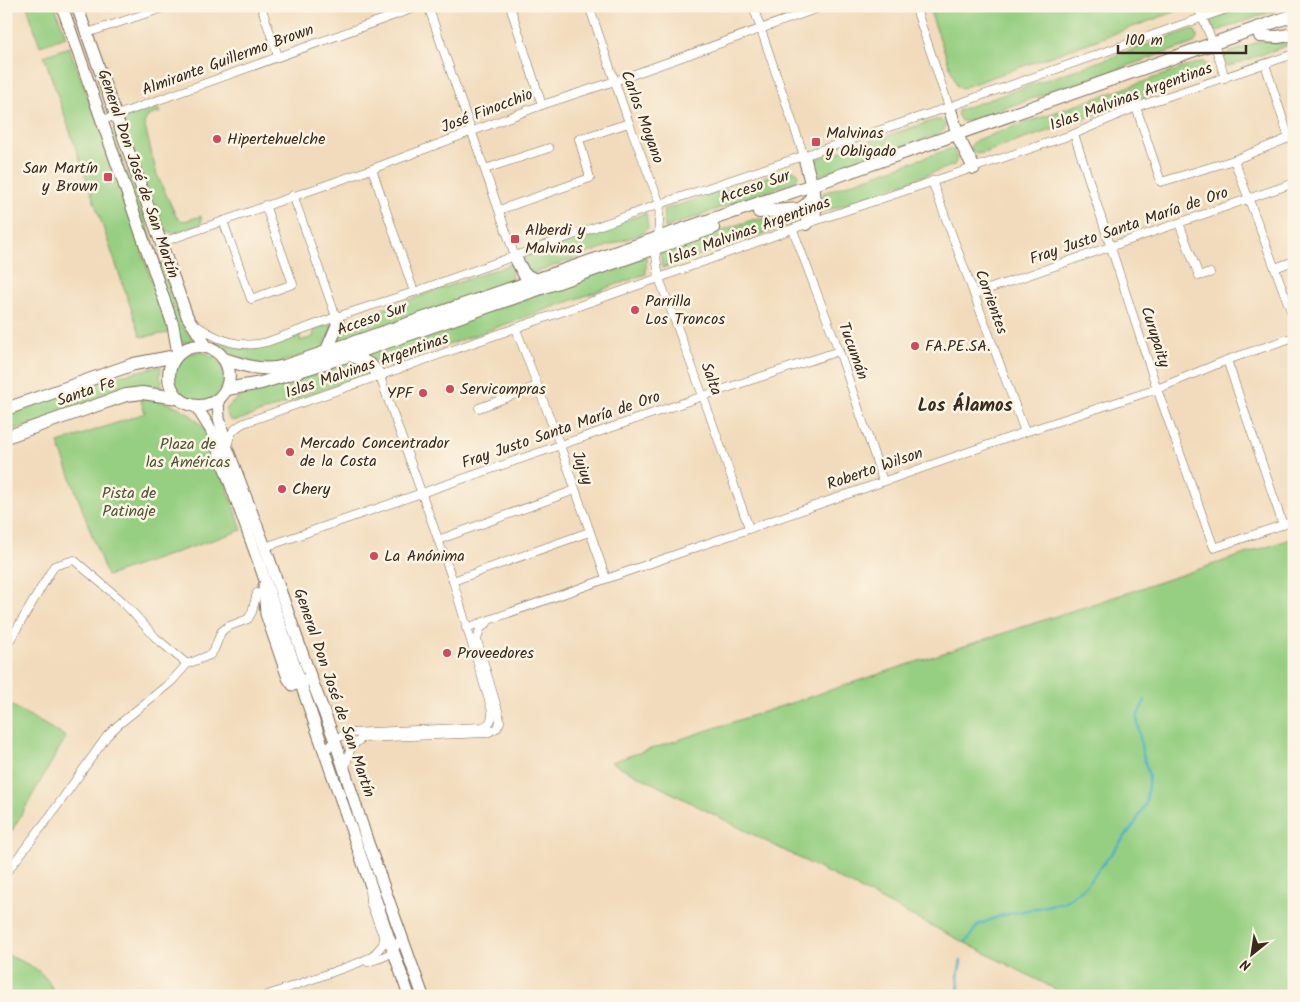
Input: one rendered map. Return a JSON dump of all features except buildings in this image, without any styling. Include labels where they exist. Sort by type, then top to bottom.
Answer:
[{"type":"main road","name":"General Don José de San Martín","points":[[62,6],[103,120],[172,325],[177,355]]},
{"type":"main road","name":"General Don José de San Martín","points":[[77,6],[186,316],[207,347]]},
{"type":"main road","name":"Acceso Sur","points":[[227,389],[261,383],[350,355],[657,243],[1215,48],[1294,15]]},
{"type":"main road","name":"Acceso Sur","points":[[1215,48],[1260,36],[1294,24]]},
{"type":"main road","points":[[1260,36],[1278,37],[1294,34]]},
{"type":"main road","points":[[949,107],[959,138],[974,168]]},
{"type":"main road","points":[[804,156],[816,202],[815,212],[806,224]]},
{"type":"main road","name":"Acceso Sur","points":[[224,358],[248,367],[273,370],[536,280],[759,212],[813,189]]},
{"type":"main road","points":[[515,257],[524,274],[536,280]]},
{"type":"main road","points":[[326,352],[338,324],[336,317]]},
{"type":"main road","points":[[190,347],[207,347],[214,349],[224,358],[229,374],[227,389],[218,400],[204,406],[190,405],[178,398],[172,391],[169,382],[171,364],[177,355],[190,347]]},
{"type":"main road","name":"Santa Fe","points":[[6,409],[134,364],[177,355]]},
{"type":"main road","points":[[350,355],[368,363],[376,369],[380,376]]},
{"type":"main road","name":"Santa Fe","points":[[6,437],[126,395],[142,393],[178,398]]},
{"type":"main road","name":"General Don José de San Martín","points":[[218,400],[219,418],[227,448],[265,547],[306,681],[325,751],[409,996]]},
{"type":"main road","name":"General Don José de San Martín","points":[[196,406],[211,430],[263,572],[306,681],[335,741],[367,840],[423,996]]},
{"type":"main road","points":[[263,572],[266,614],[288,678],[293,685],[306,681]]},
{"type":"street","points":[[87,33],[169,6]]},
{"type":"street","points":[[261,6],[278,56]]},
{"type":"street","name":"Almirante Guillermo Brown","points":[[103,120],[420,6]]},
{"type":"street","points":[[428,6],[515,257]]},
{"type":"street","points":[[510,6],[542,105]]},
{"type":"street","name":"Carlos Moyano","points":[[589,6],[629,122],[660,204],[657,243]]},
{"type":"street","points":[[753,6],[804,156]]},
{"type":"street","name":"José Finocchio","points":[[160,243],[372,169],[542,105],[615,82],[824,6]]},
{"type":"street","points":[[915,6],[949,107]]},
{"type":"street","points":[[1197,6],[1215,48],[1225,78]]},
{"type":"street","points":[[186,316],[192,323],[218,338],[238,344],[257,344],[414,292],[660,204],[949,107],[1235,6]]},
{"type":"street","name":"Islas Malvinas Argentinas","points":[[227,448],[230,436],[239,426],[659,278],[806,224],[1074,134],[1136,107],[1294,54]]},
{"type":"street","points":[[1136,107],[1161,182],[1234,160],[1289,138],[1265,64]]},
{"type":"street","points":[[499,210],[590,178],[579,140],[629,122]]},
{"type":"street","name":"Curupaity","points":[[1074,134],[1157,389],[1214,548],[1283,525]]},
{"type":"street","points":[[485,169],[549,148]]},
{"type":"street","points":[[1234,160],[1294,319]]},
{"type":"street","points":[[372,169],[414,292]]},
{"type":"street","name":"Corrientes","points":[[932,181],[1025,432]]},
{"type":"street","name":"Fray Justo Santa María de Oro","points":[[974,294],[1294,183]]},
{"type":"street","points":[[293,196],[336,317]]},
{"type":"street","points":[[223,221],[250,299],[293,284],[266,206]]},
{"type":"street","points":[[1179,223],[1199,276],[1210,273]]},
{"type":"street","name":"Tucumán","points":[[793,230],[839,351],[883,481]]},
{"type":"street","name":"Salta","points":[[657,243],[659,278],[749,528]]},
{"type":"street","points":[[1275,268],[1294,261]]},
{"type":"street","name":"Jujuy","points":[[516,328],[560,445],[606,578]]},
{"type":"street","name":"Roberto Wilson","points":[[466,628],[883,481],[1157,389],[1227,360],[1294,337]]},
{"type":"street","name":"Fray Justo Santa María de Oro","points":[[265,547],[421,492],[839,351]]},
{"type":"street","points":[[1227,360],[1283,525],[1294,521]]},
{"type":"street","points":[[380,376],[453,581],[495,723]]},
{"type":"street","points":[[479,408],[537,386]]},
{"type":"street","points":[[438,540],[575,490]]},
{"type":"street","points":[[453,581],[589,532]]},
{"type":"street","points":[[6,647],[54,566],[74,560],[122,601],[156,638],[187,664]]},
{"type":"street","points":[[6,873],[50,816],[107,736],[171,682],[187,664],[210,655],[221,632],[227,627],[248,619],[257,593],[264,595]]},
{"type":"street","points":[[344,770],[351,747],[362,738],[487,733],[494,731],[499,714],[477,640],[480,630],[496,618]]},
{"type":"street","points":[[325,751],[344,735],[356,732],[482,727],[495,723]]},
{"type":"street","points":[[265,996],[373,956],[378,952],[384,938],[370,902],[367,873]]},
{"type":"street","points":[[316,978],[385,957],[393,952],[402,937]]},
{"type":"green space","points":[[27,6],[55,6],[66,37],[40,46]]},
{"type":"green space","points":[[928,6],[1184,6],[1183,9],[962,88],[957,86]]},
{"type":"green space","points":[[1250,6],[1288,6],[1214,32],[1210,19]]},
{"type":"green space","points":[[1190,30],[1195,31],[1197,35],[1194,43],[967,121],[961,121],[957,114],[962,109]]},
{"type":"green space","points":[[1260,41],[1276,43],[1294,41],[1294,43],[1227,67],[1222,56]]},
{"type":"green space","points":[[69,47],[109,153],[111,172],[121,188],[169,333],[141,337],[44,56]]},
{"type":"green space","points":[[1204,62],[1208,66],[1208,73],[1204,78],[983,153],[976,154],[970,149],[976,140]]},
{"type":"green space","points":[[154,106],[161,112],[148,116],[144,123],[157,175],[177,218],[184,221],[201,216],[201,224],[174,233],[162,230],[158,222],[160,215],[151,194],[147,193],[124,123],[127,115]]},
{"type":"green space","points":[[935,120],[941,120],[945,124],[944,130],[939,134],[821,175],[814,170],[813,165],[816,159]]},
{"type":"green space","points":[[113,131],[182,323],[185,330],[195,341],[180,343],[110,132]]},
{"type":"green space","points":[[952,148],[957,158],[954,165],[818,214],[823,202],[823,193]]},
{"type":"green space","points":[[791,169],[798,173],[797,179],[792,182],[665,228],[663,210]]},
{"type":"green space","points":[[646,213],[648,228],[643,233],[532,274],[528,271],[523,258]]},
{"type":"green space","points":[[795,215],[803,220],[662,268],[660,251],[752,220]]},
{"type":"green space","points":[[646,256],[646,274],[386,367],[364,355]]},
{"type":"green space","points":[[511,264],[512,280],[337,344],[343,323]]},
{"type":"green space","points":[[334,324],[323,348],[270,364],[249,361],[216,343],[217,341],[240,348],[259,348],[300,334],[300,341],[313,337],[315,329]]},
{"type":"green space","points":[[199,352],[208,354],[219,363],[224,377],[222,386],[213,397],[199,402],[190,400],[179,391],[174,377],[176,368],[185,357]]},
{"type":"green space","points":[[352,360],[373,372],[242,419],[233,421],[229,419],[226,410],[233,402],[247,393]]},
{"type":"green space","points":[[161,366],[160,376],[163,391],[6,431],[6,415],[117,376]]},
{"type":"green space","name":"Pista de Patinaje","points":[[140,398],[171,404],[187,412],[195,418],[209,435],[242,530],[107,576],[58,443],[145,413]]},
{"type":"green space","points":[[1294,538],[1294,996],[1069,996],[611,762]]},
{"type":"green space","points":[[6,702],[66,737],[6,841]]},
{"type":"green space","points":[[6,954],[42,974],[47,979],[56,996],[6,996]]},
{"type":"waterway","points":[[966,942],[978,925],[1000,916],[1064,902],[1085,887],[1134,825],[1146,803],[1149,777],[1142,751],[1137,717],[1145,700]]},
{"type":"waterway","points":[[959,996],[958,976],[961,961]]},
{"type":"place","name":"Hipertehuelche","points":[[217,139]]},
{"type":"place","name":"Malvinas y Obligado","points":[[816,142]]},
{"type":"place","name":"San Martín y Brown","points":[[108,177]]},
{"type":"place","name":"Alberdi y Malvinas","points":[[515,239]]},
{"type":"place","name":"Parrilla Los Troncos","points":[[635,310]]},
{"type":"place","name":"FA.PE.SA.","points":[[915,346]]},
{"type":"place","name":"Servicompras","points":[[450,389]]},
{"type":"place","name":"YPF","points":[[423,393]]},
{"type":"place","name":"Mercado Concentrador de la Costa","points":[[290,452]]},
{"type":"place","name":"Chery","points":[[282,489]]},
{"type":"place","name":"La Anónima","points":[[374,556]]},
{"type":"place","name":"Proveedores","points":[[447,653]]},
{"type":"district","name":"Los Álamos","points":[[965,406]]},
{"type":"park label","name":"Plaza de las Américas","points":[[188,453]]}]
